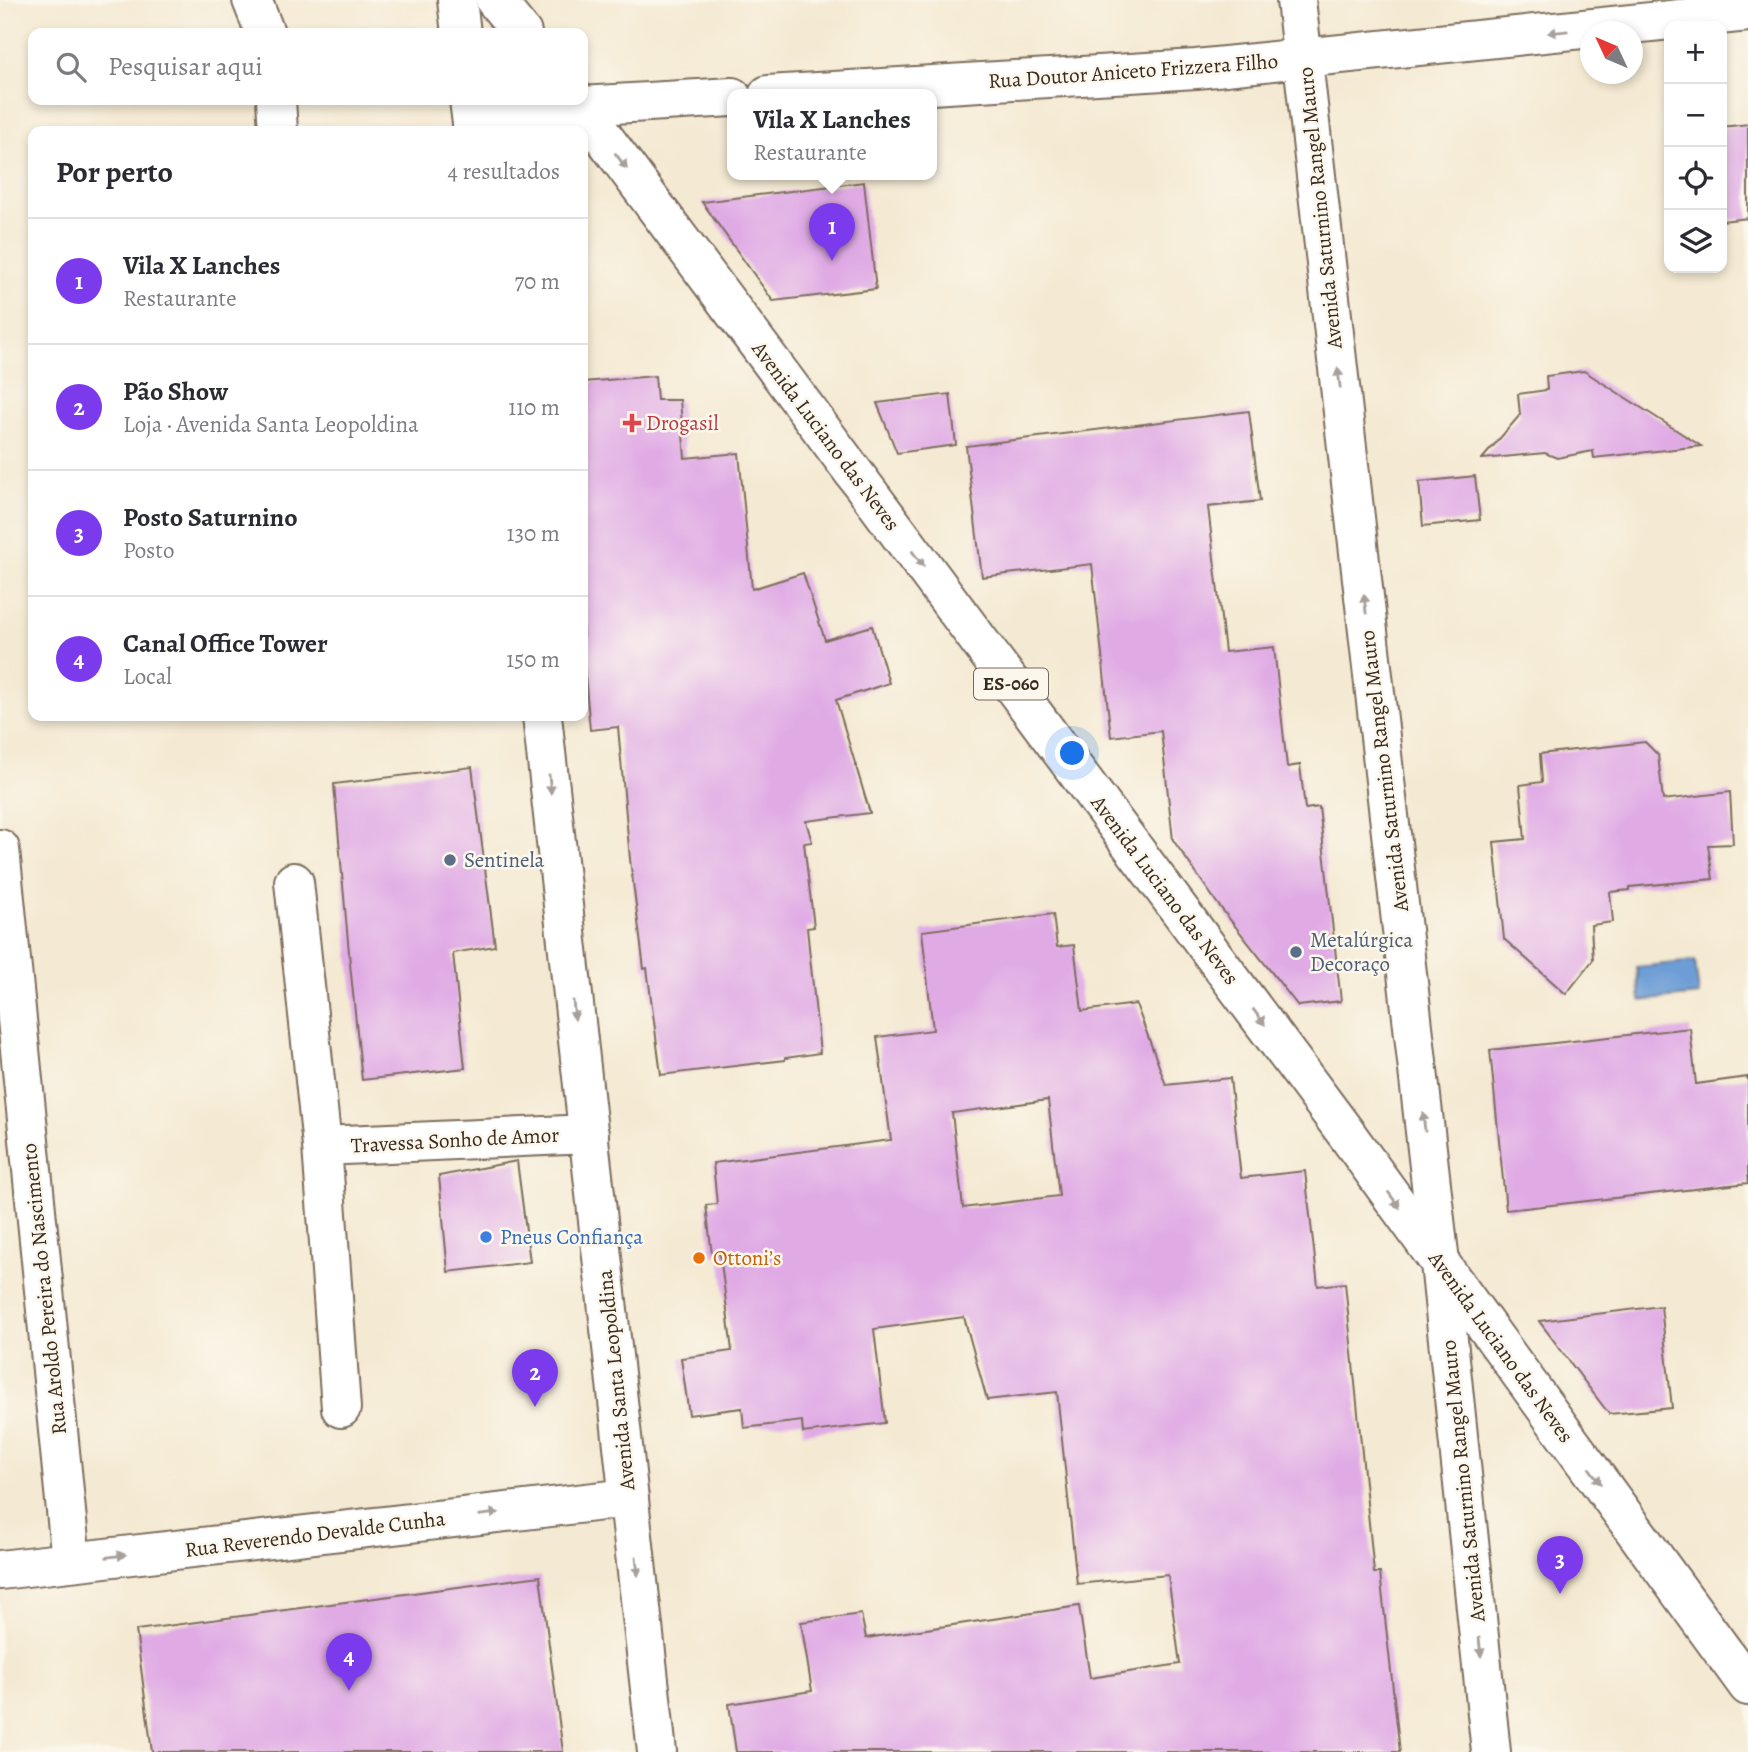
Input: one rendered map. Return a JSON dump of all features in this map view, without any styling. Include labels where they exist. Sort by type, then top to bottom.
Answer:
[{"type":"street","points":[[252,0],[263,28]]},
{"type":"street","points":[[457,0],[460,28]]},
{"type":"street","points":[[495,0],[518,28]]},
{"type":"street","name":"Avenida Saturnino Rangel Mauro","points":[[1296,0],[1440,1263],[1491,1752]]},
{"type":"street","name":"Rua Doutor Aniceto Frizzera Filho","points":[[867,89],[1196,69],[1748,12]]},
{"type":"street","points":[[588,103],[727,97]]},
{"type":"street","points":[[276,105],[278,126]]},
{"type":"street","points":[[471,118],[564,105]]},
{"type":"street","name":"Avenida Luciano das Neves","points":[[579,105],[1349,1136],[1748,1686]]},
{"type":"street","name":"Avenida Santa Leopoldina","points":[[543,721],[657,1752]]},
{"type":"street","name":"Rua Aroldo Pereira do Nascimento","points":[[0,849],[71,1561]]},
{"type":"street","name":"Travessa Sonho de Amor","points":[[294,882],[322,1146],[341,1408]]},
{"type":"street","name":"Travessa Sonho de Amor","points":[[322,1146],[589,1134]]},
{"type":"street","name":"Rua Reverendo Devalde Cunha","points":[[0,1570],[629,1498]]},
{"type":"water","points":[[1695,961],[1699,995],[1640,1001],[1637,967]]},
{"type":"building","points":[[1748,124],[1748,218],[1727,220],[1727,147],[1727,126]]},
{"type":"building","points":[[864,182],[876,289],[773,301],[702,202]]},
{"type":"building","points":[[1584,371],[1701,446],[1594,458],[1593,451],[1557,458],[1545,453],[1482,459],[1520,415],[1518,394],[1547,390],[1546,376]]},
{"type":"building","points":[[655,376],[657,400],[680,400],[685,458],[739,453],[752,589],[803,573],[825,640],[872,626],[889,683],[836,700],[870,813],[806,821],[812,842],[804,843],[814,927],[807,928],[820,1053],[785,1060],[661,1075],[630,859],[618,727],[590,730],[588,382]]},
{"type":"building","points":[[950,394],[956,445],[897,453],[877,403]]},
{"type":"building","points":[[1249,411],[1260,501],[1208,507],[1225,652],[1274,647],[1287,767],[1300,765],[1305,809],[1319,807],[1341,1001],[1298,1006],[1217,903],[1173,840],[1161,731],[1111,737],[1092,564],[982,577],[966,446]]},
{"type":"building","points":[[1475,476],[1480,520],[1423,526],[1419,482]]},
{"type":"building","points":[[1645,742],[1658,755],[1663,800],[1730,792],[1733,844],[1708,845],[1713,879],[1630,887],[1630,890],[1610,892],[1613,922],[1591,925],[1593,960],[1566,994],[1504,939],[1494,842],[1525,839],[1520,785],[1542,782],[1540,754]]},
{"type":"building","points":[[472,767],[495,946],[453,953],[465,1068],[362,1080],[334,784]]},
{"type":"building","points":[[1053,914],[1057,947],[1074,945],[1082,1011],[1136,1004],[1166,1085],[1230,1078],[1241,1178],[1305,1171],[1318,1286],[1345,1283],[1374,1573],[1380,1573],[1400,1752],[736,1752],[729,1704],[812,1691],[801,1622],[861,1614],[866,1638],[1079,1606],[1090,1678],[1180,1664],[1168,1575],[1077,1584],[1057,1392],[987,1400],[964,1317],[874,1329],[885,1423],[803,1433],[802,1421],[744,1428],[742,1408],[689,1415],[681,1358],[732,1351],[720,1254],[712,1255],[706,1205],[717,1204],[713,1163],[891,1140],[877,1037],[933,1030],[922,931]],"holes":[[[1048,1100],[1059,1196],[963,1208],[952,1113]]]},
{"type":"building","points":[[1690,1028],[1696,1084],[1748,1077],[1748,1183],[1506,1210],[1490,1050]]},
{"type":"building","name":"Pneus Confiança","points":[[517,1161],[530,1262],[448,1272],[439,1176]]},
{"type":"building","points":[[1661,1306],[1672,1408],[1609,1414],[1539,1321]]},
{"type":"building","points":[[540,1576],[563,1752],[152,1752],[136,1630]]},
{"type":"place","name":"Vila X Lanches","points":[[832,261]]},
{"type":"place","name":"Drogasil","points":[[632,423]]},
{"type":"place","name":"Sentinela","points":[[450,860]]},
{"type":"place","name":"Metalúrgica Decoraço","points":[[1296,952]]},
{"type":"place","name":"Pneus Confiança","points":[[486,1237]]},
{"type":"place","name":"Ottoni’s","points":[[699,1258]]},
{"type":"place","name":"Pão Show","points":[[535,1407]]},
{"type":"place","name":"Posto Saturnino","points":[[1560,1594]]},
{"type":"place","name":"Canal Office Tower","points":[[349,1691]]}]
